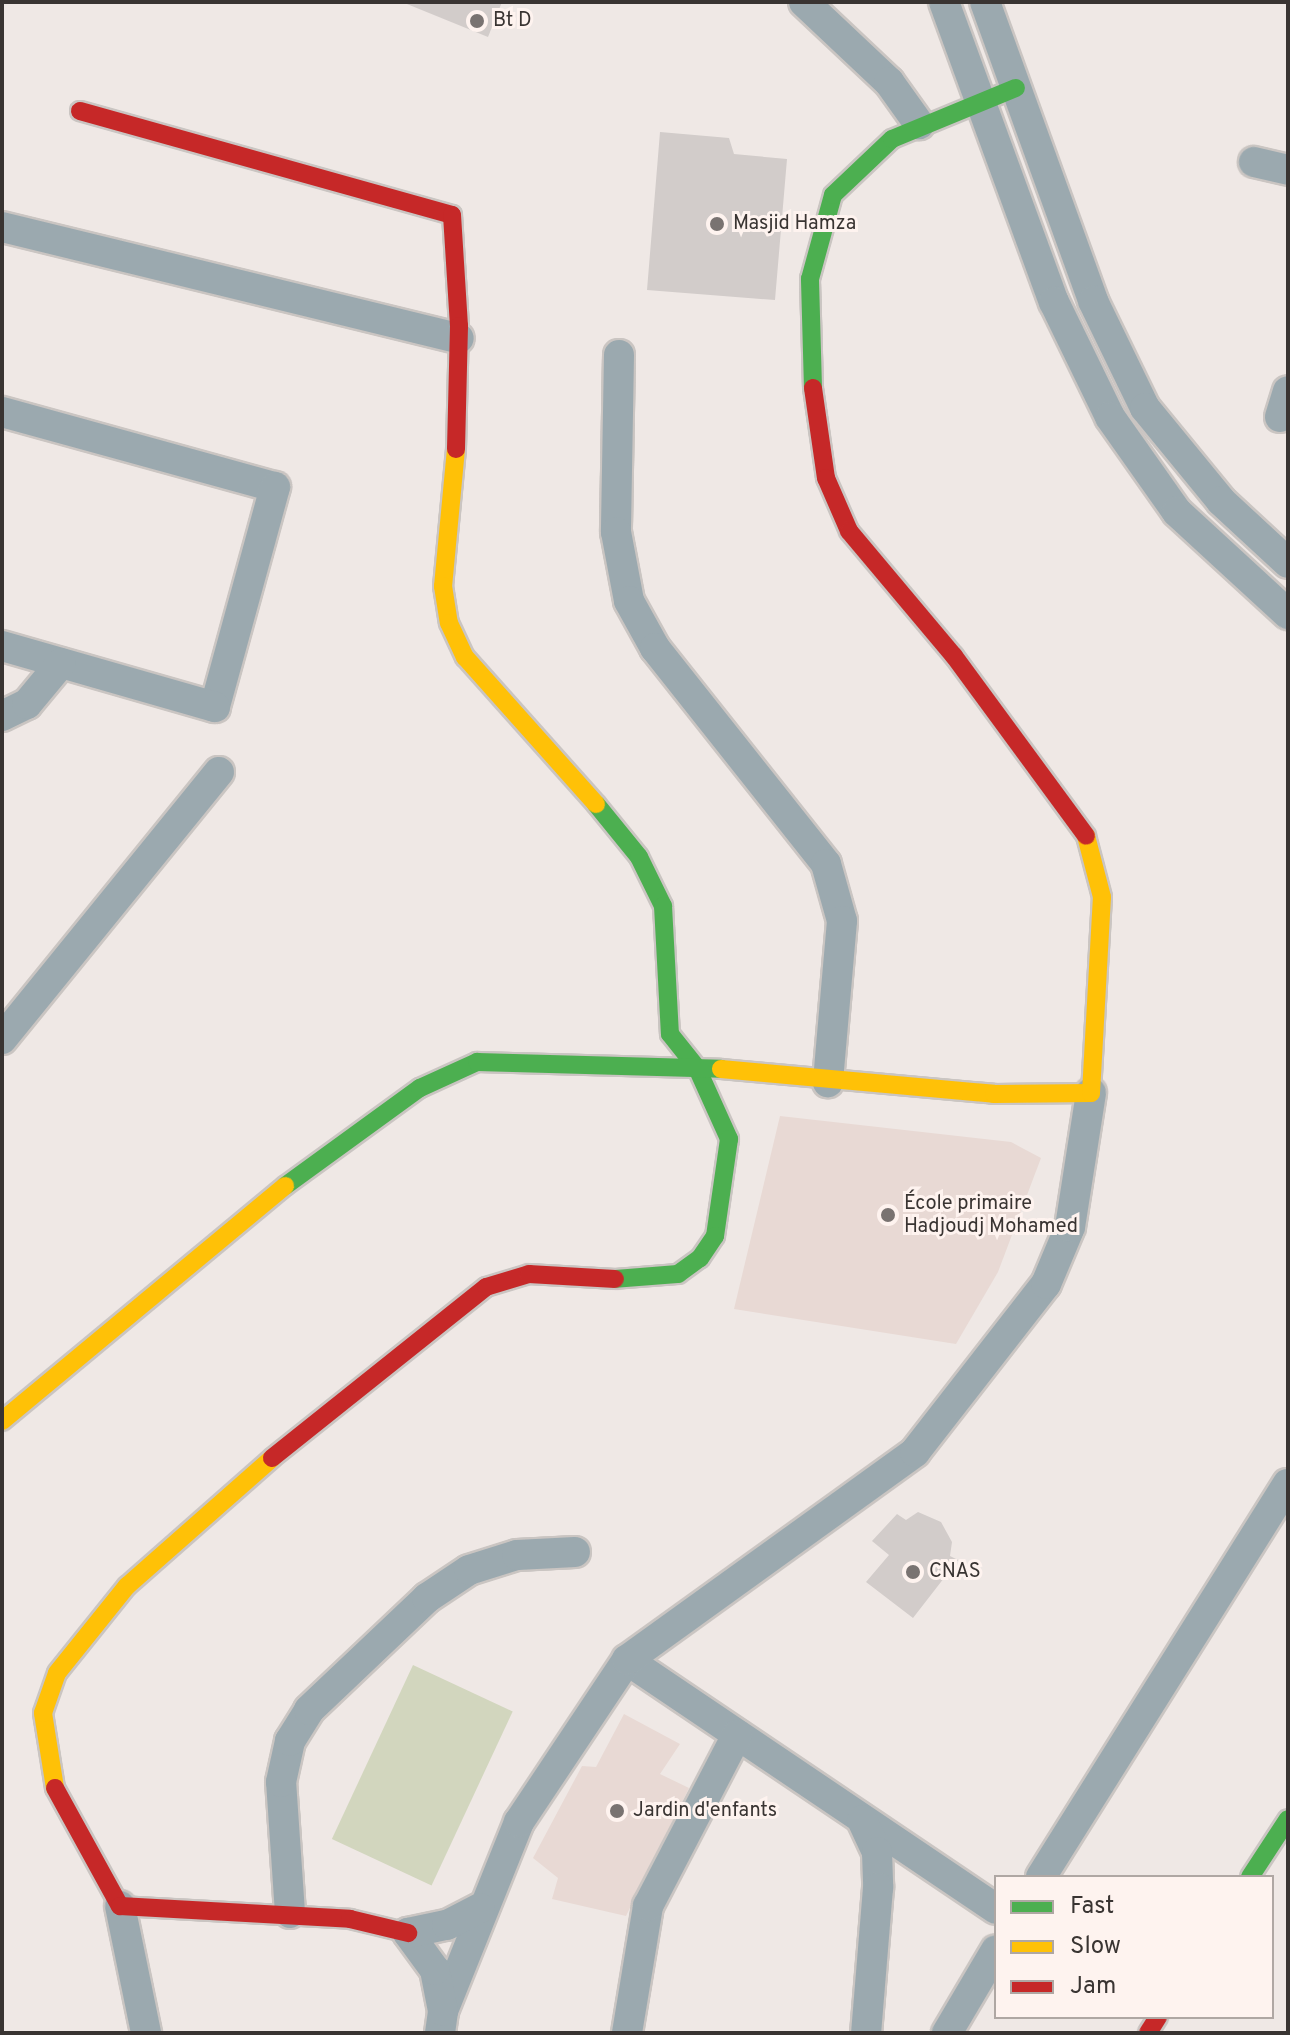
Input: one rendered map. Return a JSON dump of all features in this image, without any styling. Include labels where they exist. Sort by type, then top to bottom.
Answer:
[{"type":"street","points":[[804,2],[889,82],[919,124]]},
{"type":"street","points":[[944,2],[1054,302],[1110,417],[1177,512],[1288,614]]},
{"type":"street","points":[[985,2],[1093,301],[1145,408],[1221,501],[1288,563]]},
{"type":"street","points":[[442,2022],[480,1908],[519,1822],[627,1660],[915,1452],[991,1361],[1046,1284],[1070,1227],[1091,1093],[1102,897],[1084,830],[992,704],[849,531],[826,478],[814,420],[810,279],[833,195],[892,139],[919,124],[1016,88]]},
{"type":"street","points":[[80,111],[452,215],[459,338],[456,465],[443,586],[449,623],[465,657],[546,743],[639,857],[663,906],[670,1034],[697,1068],[729,1139],[715,1236],[700,1258],[678,1274],[642,1281],[529,1274],[486,1287],[242,1482],[85,1631],[48,1700],[45,1750],[59,1804],[120,1906],[146,2033]]},
{"type":"street","points":[[1254,162],[1288,170]]},
{"type":"street","points":[[2,227],[459,338]]},
{"type":"street","points":[[619,355],[616,532],[629,601],[655,648],[826,864],[842,921],[828,1082]]},
{"type":"street","points":[[2,412],[275,487],[215,707],[2,646]]},
{"type":"street","points":[[2,716],[27,704],[61,663]]},
{"type":"street","points":[[2,1039],[219,772]]},
{"type":"street","points":[[2,1421],[328,1150],[420,1088],[477,1062],[697,1068],[828,1082],[1091,1093]]},
{"type":"street","points":[[1042,1875],[1288,1484]]},
{"type":"street","points":[[290,1913],[281,1782],[290,1741],[309,1710],[427,1598],[469,1570],[517,1555],[575,1552]]},
{"type":"street","points":[[627,1660],[994,1908]]},
{"type":"street","points":[[627,2033],[648,1906],[737,1735]]},
{"type":"street","points":[[861,1818],[877,1852],[866,2033]]},
{"type":"street","points":[[1251,1875],[1288,1819]]},
{"type":"street","points":[[120,1906],[290,1913],[408,1933],[447,1925],[480,1908]]},
{"type":"street","points":[[408,1933],[435,1970],[442,2022]]},
{"type":"street","points":[[947,2033],[994,1953]]},
{"type":"shaded area","name":"École primaire Hadjoudj Mohamed","points":[[780,1116],[1011,1142],[1041,1158],[998,1272],[956,1344],[734,1309]]},
{"type":"shaded area","name":"Jardin d'enfants","points":[[624,1714],[680,1744],[660,1774],[689,1788],[626,1916],[552,1899],[558,1878],[533,1858],[582,1766],[596,1767]]},
{"type":"green space","points":[[413,1665],[513,1711],[432,1885],[332,1839]]},
{"type":"building","name":"Bt D","points":[[402,2],[502,2],[488,37]]},
{"type":"building","name":"Masjid Hamza","points":[[660,132],[729,138],[734,154],[787,159],[775,300],[647,290]]},
{"type":"building","name":"CNAS","points":[[918,1512],[941,1522],[952,1542],[950,1556],[958,1560],[913,1618],[866,1582],[889,1555],[872,1541],[897,1514],[906,1520]]},
{"type":"traffic: fast","points":[[813,388],[810,279],[833,195],[892,139],[1016,88]]},
{"type":"traffic: fast","points":[[596,804],[639,857],[663,906],[670,1034],[697,1068],[729,1139],[715,1236],[700,1258],[678,1274],[615,1279]]},
{"type":"traffic: fast","points":[[285,1186],[420,1088],[477,1062],[721,1069]]},
{"type":"traffic: fast","points":[[1251,1875],[1288,1819]]},
{"type":"traffic: slow","points":[[456,449],[443,586],[449,623],[465,657],[596,804]]},
{"type":"traffic: slow","points":[[721,1069],[994,1094],[1091,1093],[1102,897],[1086,836]]},
{"type":"traffic: slow","points":[[2,1421],[285,1186]]},
{"type":"traffic: slow","points":[[55,1788],[43,1713],[57,1673],[127,1586],[272,1458]]},
{"type":"traffic: jam","points":[[80,111],[452,215],[459,326],[456,449]]},
{"type":"traffic: jam","points":[[813,388],[826,478],[849,531],[954,656],[1086,836]]},
{"type":"traffic: jam","points":[[272,1458],[486,1287],[529,1274],[615,1279]]},
{"type":"traffic: jam","points":[[55,1788],[120,1906],[350,1919],[408,1933]]},
{"type":"traffic: jam","points":[[1148,2033],[1157,2019]]},
{"type":"place","name":"Bt D","points":[[477,21]]},
{"type":"place","name":"Masjid Hamza","points":[[717,224]]},
{"type":"place","name":"École primaire Hadjoudj Mohamed","points":[[888,1215]]},
{"type":"place","name":"CNAS","points":[[913,1572]]},
{"type":"place","name":"Jardin d'enfants","points":[[617,1811]]}]
